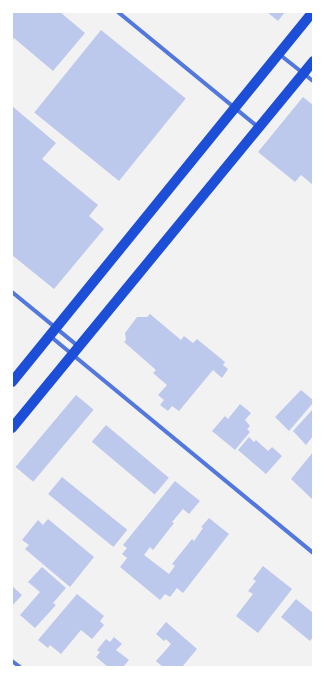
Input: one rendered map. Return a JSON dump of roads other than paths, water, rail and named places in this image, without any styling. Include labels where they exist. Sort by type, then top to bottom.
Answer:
[{"type":"main road","points":[[12,382],[313,12]]},
{"type":"main road","points":[[12,428],[78,346],[260,128],[313,61]]},
{"type":"street","points":[[118,12],[260,128]]},
{"type":"street","points":[[279,54],[313,81]]},
{"type":"street","points":[[12,292],[53,332],[72,354],[313,553]]},
{"type":"street","points":[[53,332],[78,346]]},
{"type":"street","points":[[12,661],[20,667]]}]
